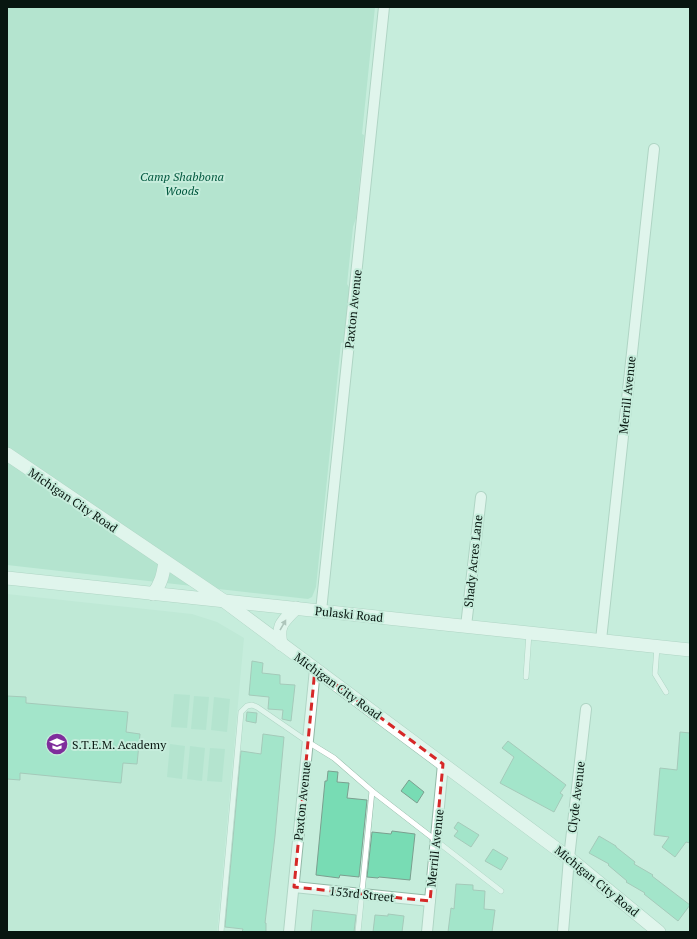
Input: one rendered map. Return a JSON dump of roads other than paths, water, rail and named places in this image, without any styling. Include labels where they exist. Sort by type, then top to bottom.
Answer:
[{"type":"street","name":"Paxton Avenue","points":[[321,611],[384,7]]},
{"type":"street","name":"Merrill Avenue","points":[[601,640],[654,149]]},
{"type":"street","name":"Michigan City Road","points":[[7,454],[224,601],[569,858],[659,932]]},
{"type":"street","name":"Shady Acres Lane","points":[[466,626],[480,497]]},
{"type":"street","points":[[153,594],[160,585],[165,562]]},
{"type":"street","name":"Pulaski Road","points":[[7,578],[690,650]]},
{"type":"street","points":[[281,644],[279,634],[280,627],[296,608]]},
{"type":"street","name":"Paxton Avenue","points":[[289,932],[315,669]]},
{"type":"street","name":"Clyde Avenue","points":[[563,932],[569,858],[586,709]]},
{"type":"street","name":"Merrill Avenue","points":[[427,932],[444,764]]},
{"type":"street","name":"153rd Street","points":[[294,887],[430,902]]},
{"type":"lane","points":[[526,677],[529,632]]},
{"type":"lane","points":[[657,646],[655,674],[666,692]]},
{"type":"lane","points":[[221,932],[242,712],[247,706],[252,705],[334,758],[372,791],[436,842],[501,891]]},
{"type":"lane","points":[[358,932],[372,791]]},
{"type":"place","name":"S.T.E.M. Academy","points":[[57,744]]},
{"type":"park label","name":"Camp Shabbona Woods","points":[[182,183]]}]
